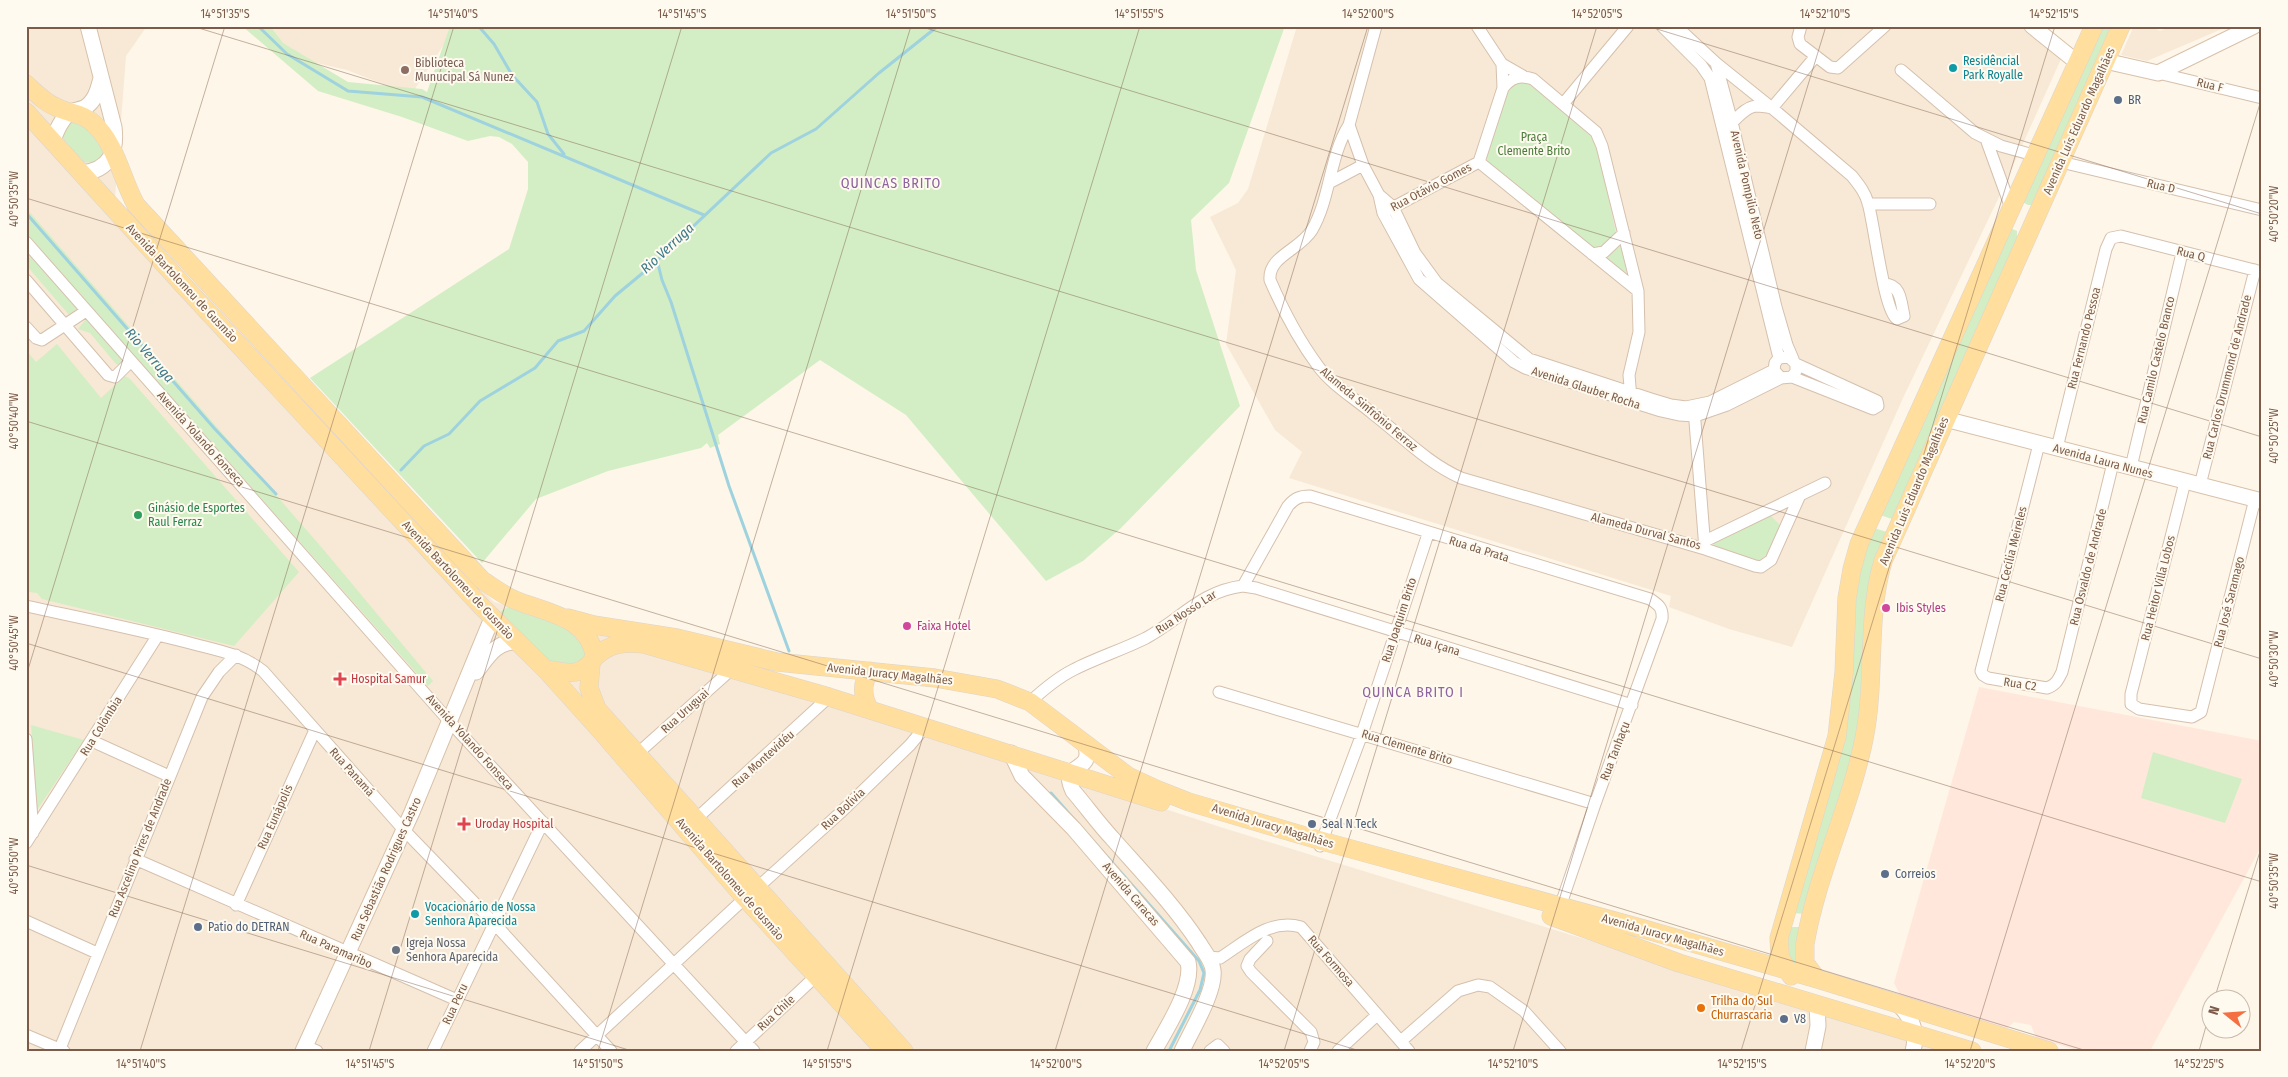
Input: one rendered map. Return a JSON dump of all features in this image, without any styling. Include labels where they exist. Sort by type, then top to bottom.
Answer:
[{"type":"main road","name":"Avenida Luís Eduardo Magalhães","points":[[1786,970],[1778,947],[1778,938],[1837,736],[1843,691],[1847,598],[1859,544],[2008,215],[2037,156],[2094,26]]},
{"type":"main road","name":"Avenida Luís Eduardo Magalhães","points":[[1817,979],[1808,970],[1804,954],[1812,918],[1864,738],[1876,584],[1896,528],[2121,26]]},
{"type":"main road","name":"Avenida Bartolomeu de Gusmão","points":[[26,84],[51,105],[82,114],[94,124],[103,134],[113,153],[126,187],[136,205],[482,580],[514,600],[568,618]]},
{"type":"main road","name":"Avenida Bartolomeu de Gusmão","points":[[26,112],[184,286],[492,618],[545,669],[751,893],[904,1051]]},
{"type":"main road","points":[[2025,182],[2029,194],[2038,197],[2046,195]]},
{"type":"main road","points":[[2008,215],[2022,221],[2028,235]]},
{"type":"main road","points":[[1873,514],[1883,526],[1896,528]]},
{"type":"main road","points":[[568,618],[586,634],[593,647],[593,660]]},
{"type":"main road","name":"Avenida Juracy Magalhães","points":[[568,618],[594,625],[677,638],[777,662],[870,671],[980,685],[1030,702],[1128,776],[1189,802],[1558,918],[1679,963],[1817,1004],[1914,1042],[1972,1051]]},
{"type":"main road","name":"Avenida Juracy Magalhães","points":[[545,669],[568,674],[583,670],[603,650],[618,644],[644,644],[925,726],[1144,796],[1321,845],[1644,929],[1817,979],[1898,1004],[2005,1046],[2049,1051]]},
{"type":"main road","name":"Avenida Bartolomeu de Gusmão","points":[[593,660],[589,676],[590,688],[597,709],[696,819],[816,976],[885,1051]]},
{"type":"main road","points":[[870,671],[865,680],[863,693],[870,710]]},
{"type":"main road","points":[[1786,912],[1793,919],[1805,920],[1812,918]]},
{"type":"main road","points":[[1639,948],[1644,929]]},
{"type":"main road","points":[[1751,960],[1766,952],[1778,938]]},
{"type":"main road","points":[[1786,970],[1817,1004]]},
{"type":"street","points":[[82,172],[90,172],[103,166],[113,153],[116,142],[114,127],[88,26]]},
{"type":"street","points":[[1329,183],[1339,143],[1349,125],[1376,26]]},
{"type":"street","points":[[1477,26],[1502,64],[1523,76],[1533,79],[1596,132],[1602,146],[1638,291],[1639,332],[1629,375],[1631,397]]},
{"type":"street","points":[[1563,104],[1628,26]]},
{"type":"street","name":"Avenida Pompilio Neto","points":[[1662,26],[1706,71],[1724,132],[1779,358]]},
{"type":"street","points":[[1676,26],[1716,63],[1852,176],[1862,189],[1868,204],[1884,284]]},
{"type":"street","points":[[1801,26],[1798,37],[1800,44],[1830,67],[1838,68],[1885,26]]},
{"type":"street","points":[[2032,26],[2078,63]]},
{"type":"street","points":[[2105,61],[2158,73],[2254,26]]},
{"type":"street","points":[[1772,108],[1816,56]]},
{"type":"street","name":"Avenida Pompilio Neto","points":[[1716,63],[1776,307],[1794,362]]},
{"type":"street","points":[[1502,64],[1503,88]]},
{"type":"street","points":[[1901,70],[1986,139],[2001,146],[2037,156]]},
{"type":"street","name":"Rua F","points":[[2158,73],[2262,98]]},
{"type":"street","points":[[1523,76],[1508,81],[1503,88],[1479,162],[1638,291]]},
{"type":"street","points":[[53,140],[63,120],[71,112],[86,107],[91,102],[98,90],[101,78]]},
{"type":"street","points":[[1724,132],[1732,122],[1755,106],[1772,108]]},
{"type":"street","name":"Avenida Glauber Rocha","points":[[1349,125],[1363,165],[1379,195],[1415,253],[1437,283],[1520,352],[1542,364],[1631,397],[1694,411],[1727,405],[1783,375]]},
{"type":"street","points":[[1986,139],[2008,215]]},
{"type":"street","name":"Rua Otávio Gomes","points":[[1388,210],[1479,162]]},
{"type":"street","name":"Rua D","points":[[2061,162],[2262,210]]},
{"type":"street","points":[[1329,183],[1363,165]]},
{"type":"street","name":"Alameda Sinfrônio Ferraz","points":[[1329,183],[1320,213],[1311,232],[1301,244],[1277,259],[1269,273],[1270,280],[1288,319],[1319,368],[1341,388],[1436,465],[1461,478],[1479,484]]},
{"type":"street","points":[[1868,204],[1930,204]]},
{"type":"street","points":[[1592,254],[1604,252],[1624,233]]},
{"type":"street","name":"Rua Q","points":[[2120,236],[2258,271]]},
{"type":"street","name":"Rua Fernando Pessoa","points":[[2057,448],[2108,242],[2111,238],[2120,236]]},
{"type":"street","name":"Avenida Yolando Fonseca","points":[[26,242],[450,722],[754,1051]]},
{"type":"street","name":"Rua Camilo Castelo Branco","points":[[2131,467],[2182,252]]},
{"type":"street","name":"Rua Carlos Drummond de Andrade","points":[[2200,485],[2258,271]]},
{"type":"street","points":[[26,280],[108,375],[115,377],[132,361]]},
{"type":"street","points":[[26,327],[39,340],[47,338],[86,310]]},
{"type":"street","points":[[1784,356],[1794,362],[1877,401],[1878,406],[1873,409],[1783,375],[1775,364],[1779,358],[1784,356]]},
{"type":"street","points":[[1783,375],[1796,371],[1794,362]]},
{"type":"street","name":"Alameda Durval Santos","points":[[1479,484],[1705,545],[1694,411]]},
{"type":"street","name":"Avenida Laura Nunes","points":[[1945,419],[2258,500]]},
{"type":"street","name":"Rua Cecília Meireles","points":[[1983,664],[2039,444]]},
{"type":"street","name":"Rua Osvaldo de Andrade","points":[[2062,672],[2114,463]]},
{"type":"street","name":"Rua Heitor Villa Lobos","points":[[2185,482],[2131,694],[2131,704],[2139,709],[2192,717],[2201,712],[2204,705]]},
{"type":"street","points":[[1705,545],[1825,483]]},
{"type":"street","points":[[1705,545],[1755,566],[1767,564],[1771,560],[1800,495]]},
{"type":"street","name":"Rua da Prata","points":[[1242,586],[1288,506],[1301,496],[1310,496],[1428,534],[1650,599]]},
{"type":"street","name":"Rua José Saramago","points":[[2204,705],[2258,500]]},
{"type":"street","name":"Rua Joaquim Brito","points":[[1321,845],[1362,734],[1428,534]]},
{"type":"street","name":"Rua Içana","points":[[1242,586],[1256,588],[1632,705]]},
{"type":"street","name":"Rua Nosso Lar","points":[[1030,702],[1072,670],[1145,638],[1207,596],[1227,588],[1242,586]]},
{"type":"street","name":"Rua Tanhaçu","points":[[1560,907],[1662,619],[1662,611],[1659,604],[1650,599]]},
{"type":"street","name":"Rua Panamá","points":[[26,606],[158,635],[236,655],[253,662],[404,830],[494,923],[611,1051]]},
{"type":"street","name":"Rua Sebastião Rodrigues Castro","points":[[308,1049],[466,685],[492,618]]},
{"type":"street","name":"Rua Colômbia","points":[[30,838],[158,635]]},
{"type":"street","name":"Rua Sebastião Rodrigues Castro","points":[[466,685],[500,644],[508,641],[516,642]]},
{"type":"street","name":"Rua Ascelino Pires de Andrade","points":[[61,1050],[97,952],[202,697],[219,672],[236,655]]},
{"type":"street","name":"Rua C2","points":[[1983,664],[1981,671],[1983,676],[1988,678],[2048,688],[2053,686],[2062,672]]},
{"type":"street","name":"Rua Uruguai","points":[[637,754],[732,669]]},
{"type":"street","name":"Rua Clemente Brito","points":[[1219,692],[1595,804]]},
{"type":"street","name":"Rua Montevidéu","points":[[696,819],[829,697]]},
{"type":"street","name":"Rua Bolívia","points":[[580,1051],[672,964],[840,813],[910,745],[925,726]]},
{"type":"street","name":"Rua Eunápolis","points":[[236,905],[315,730]]},
{"type":"street","points":[[26,739],[32,814],[30,838]]},
{"type":"street","points":[[92,741],[169,776]]},
{"type":"street","points":[[1071,772],[1086,761],[1088,756],[1085,744]]},
{"type":"street","name":"Avenida Caracas","points":[[1011,753],[1022,776],[1074,829],[1188,962],[1189,976],[1180,1001],[1154,1051]]},
{"type":"street","name":"Avenida Caracas","points":[[1071,772],[1069,783],[1073,791],[1110,836],[1167,899],[1208,957],[1213,969],[1213,980],[1200,1014],[1182,1051]]},
{"type":"street","points":[[32,814],[44,817]]},
{"type":"street","name":"Rua Peru","points":[[433,1051],[543,822]]},
{"type":"street","name":"Rua Paramaribo","points":[[135,859],[456,1000]]},
{"type":"street","points":[[26,921],[97,952]]},
{"type":"street","name":"Rua Formosa","points":[[1208,957],[1220,958],[1263,930],[1278,924],[1291,924],[1301,927],[1409,1051]]},
{"type":"street","points":[[1267,941],[1250,958],[1248,966],[1250,972],[1311,1032],[1314,1042],[1310,1051]]},
{"type":"street","name":"Rua Chile","points":[[736,1051],[816,976]]},
{"type":"street","points":[[1401,1041],[1458,991],[1478,985],[1490,987],[1524,1010],[1560,1051]]},
{"type":"street","points":[[1813,1051],[1818,1026],[1817,1004]]},
{"type":"street","points":[[1898,1004],[1909,1017],[1914,1042]]},
{"type":"street","points":[[1338,1051],[1377,1015]]},
{"type":"street","points":[[26,1035],[61,1050]]},
{"type":"shaded area","points":[[26,26],[147,26],[126,56],[115,198],[248,344],[494,602],[694,654],[1217,826],[1796,1004],[1957,1051],[26,1051]]},
{"type":"shaded area","points":[[251,26],[467,26],[443,46],[411,95],[347,70],[282,55]]},
{"type":"shaded area","points":[[1297,26],[2021,26],[2061,59],[1998,199],[1903,398],[1792,647],[1729,629],[1669,607],[1671,596],[1289,478],[1302,452],[1275,430],[1226,344],[1236,270],[1210,217],[1238,203],[1248,189]]},
{"type":"shaded area","points":[[2134,26],[2150,26],[2160,31],[2173,26],[2229,26],[2147,61],[2121,55]]},
{"type":"shaded area","points":[[1979,687],[2262,741],[2262,845],[2150,1051],[2080,1051],[2036,1038],[2031,1025],[2014,1022],[2005,1030],[1902,999],[1894,983]]},
{"type":"green space","points":[[242,26],[270,26],[283,43],[348,82],[422,89],[427,92],[450,26],[1285,26],[1229,183],[1191,220],[1196,270],[1240,406],[1121,528],[1083,561],[1046,581],[906,415],[820,360],[718,435],[720,444],[710,448],[707,443],[701,448],[608,471],[536,499],[482,563],[310,378],[509,249],[528,189],[528,162],[512,144],[499,137],[490,136],[468,141],[402,117],[318,91]]},
{"type":"green space","points":[[2096,26],[2114,26],[2033,205],[2028,205],[2022,202]]},
{"type":"green space","name":"Praça Clemente Brito","points":[[1513,81],[1529,83],[1541,91],[1596,141],[1616,233],[1614,240],[1601,248],[1591,247],[1488,162],[1485,153],[1505,88]]},
{"type":"green space","points":[[70,119],[81,120],[105,149],[103,157],[97,163],[83,162],[62,137],[61,128]]},
{"type":"green space","points":[[26,208],[323,549],[433,681],[428,686],[26,234]]},
{"type":"green space","points":[[2010,228],[2017,231],[2017,238],[1896,512],[1892,519],[1880,515]]},
{"type":"green space","points":[[1619,244],[1622,247],[1627,276],[1601,257],[1612,252]]},
{"type":"green space","points":[[26,250],[78,309],[70,316],[26,265]]},
{"type":"green space","points":[[86,319],[122,359],[120,365],[116,364],[90,333],[78,329]]},
{"type":"green space","name":"Ginásio de Esportes Raul Ferraz","points":[[57,344],[101,398],[125,376],[130,379],[299,572],[234,646],[42,599],[37,593],[29,592],[26,595],[26,350],[36,362]]},
{"type":"green space","points":[[1771,516],[1781,526],[1767,554],[1759,561],[1713,547],[1714,543]]},
{"type":"green space","points":[[1871,524],[1877,529],[1887,532],[1853,755],[1804,914],[1793,913],[1824,788],[1849,615]]},
{"type":"green space","points":[[513,605],[559,620],[589,647],[586,662],[558,667],[541,657],[500,616],[501,611]]},
{"type":"green space","points":[[31,725],[84,740],[37,810]]},
{"type":"green space","points":[[2153,752],[2242,779],[2225,823],[2141,798]]},
{"type":"green space","points":[[1790,927],[1800,927],[1797,949],[1803,971],[1795,969],[1785,950]]},
{"type":"waterway","points":[[258,26],[287,54],[348,91],[422,97],[704,215]]},
{"type":"waterway","name":"Rio Verruga","points":[[401,470],[424,446],[449,434],[480,401],[535,368],[558,341],[584,331],[615,296],[650,267],[771,153],[816,129],[879,73],[938,26]]},
{"type":"waterway","points":[[481,29],[494,44],[512,75],[537,102],[548,134],[564,154]]},
{"type":"waterway","name":"Rio Verruga","points":[[26,213],[214,428],[276,494]]},
{"type":"waterway","points":[[657,260],[729,486],[789,651]]},
{"type":"waterway","points":[[1051,793],[1199,961],[1204,973],[1200,990],[1169,1051]]},
{"type":"place","name":"Residêncial Park Royalle","points":[[1953,68]]},
{"type":"place","name":"Biblioteca Munucipal Sá Nunez","points":[[405,70]]},
{"type":"place","name":"BR","points":[[2118,100]]},
{"type":"place","name":"Ginásio de Esportes Raul Ferraz","points":[[138,515]]},
{"type":"place","name":"Ibis Styles","points":[[1886,608]]},
{"type":"place","name":"Faixa Hotel","points":[[907,626]]},
{"type":"place","name":"Hospital Samur","points":[[340,679]]},
{"type":"place","name":"Uroday Hospital","points":[[464,824]]},
{"type":"place","name":"Seal N Teck","points":[[1312,824]]},
{"type":"place","name":"Correios","points":[[1885,874]]},
{"type":"place","name":"Vocacionário de Nossa Senhora Aparecida","points":[[415,914]]},
{"type":"place","name":"Patio do DETRAN","points":[[198,927]]},
{"type":"place","name":"Igreja Nossa Senhora Aparecida","points":[[396,950]]},
{"type":"place","name":"Trilha do Sul Churrascaria","points":[[1701,1008]]},
{"type":"place","name":"V8","points":[[1784,1019]]},
{"type":"district","name":"QUINCAS BRITO","points":[[891,183]]},
{"type":"district","name":"QUINCA BRITO I","points":[[1413,692]]}]
